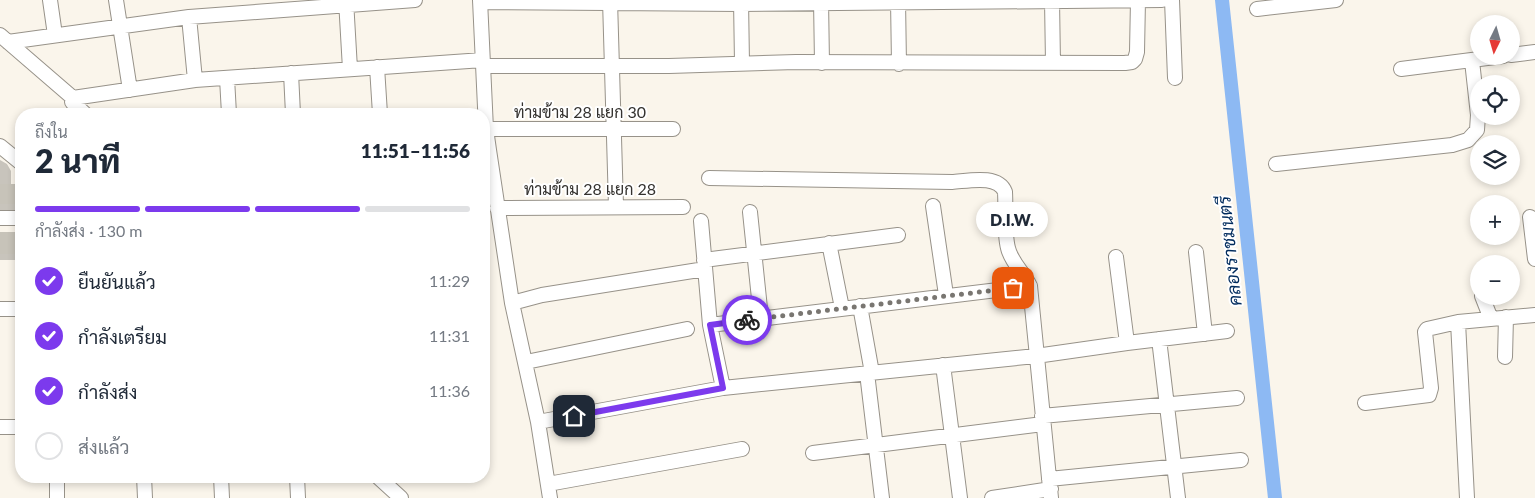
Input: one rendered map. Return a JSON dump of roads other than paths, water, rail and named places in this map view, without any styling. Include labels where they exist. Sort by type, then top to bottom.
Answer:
[{"type":"street","points":[[50,0],[55,36]]},
{"type":"street","points":[[116,0],[130,90]]},
{"type":"street","points":[[4,39],[55,36],[189,17],[346,2],[415,0]]},
{"type":"street","points":[[1052,0],[1054,63]]},
{"type":"street","points":[[4,39],[70,105],[130,90],[195,80],[377,67],[483,63],[612,66],[742,63],[1132,62],[1137,52],[1138,0]]},
{"type":"street","points":[[485,108],[480,1],[1162,0]]},
{"type":"street","points":[[1172,0],[1174,78]]},
{"type":"street","points":[[1257,10],[1336,0]]},
{"type":"street","points":[[610,1],[616,206]]},
{"type":"street","points":[[821,1],[822,63]]},
{"type":"street","points":[[898,1],[899,64]]},
{"type":"street","points":[[346,2],[350,69]]},
{"type":"street","points":[[742,2],[742,63]]},
{"type":"street","points":[[189,17],[195,80]]},
{"type":"street","points":[[1520,54],[1535,52]]},
{"type":"street","points":[[1401,69],[1470,60]]},
{"type":"street","points":[[1276,164],[1452,144],[1468,140],[1477,130],[1478,115],[1473,65]]},
{"type":"street","points":[[377,67],[380,108]]},
{"type":"street","points":[[291,73],[293,108]]},
{"type":"street","points":[[227,78],[230,108]]},
{"type":"street","name":"ท่ามข้าม 28 แยก 30","points":[[490,129],[673,129]]},
{"type":"street","points":[[1,148],[15,158]]},
{"type":"street","points":[[490,169],[512,303],[538,422],[550,498]]},
{"type":"street","points":[[708,178],[996,182],[1003,186],[1005,192],[1008,249],[1030,286],[1050,489]]},
{"type":"street","points":[[933,206],[946,295]]},
{"type":"street","name":"ท่ามข้าม 28 แยก 28","points":[[497,208],[683,207]]},
{"type":"street","points":[[750,212],[761,318]]},
{"type":"street","points":[[1530,217],[1535,259]]},
{"type":"street","points":[[0,218],[15,218]]},
{"type":"street","points":[[701,221],[710,325],[723,388]]},
{"type":"street","points":[[512,303],[542,295],[754,253],[898,234]]},
{"type":"street","points":[[829,244],[842,308]]},
{"type":"street","points":[[1196,252],[1205,334]]},
{"type":"street","points":[[1116,257],[1127,343]]},
{"type":"street","points":[[710,325],[1030,286]]},
{"type":"street","points":[[1486,305],[1491,319]]},
{"type":"street","points":[[860,306],[870,373],[882,498]]},
{"type":"street","points":[[0,309],[15,309]]},
{"type":"street","points":[[1365,403],[1429,396],[1432,388],[1425,332],[1427,329],[1458,322],[1535,315]]},
{"type":"street","points":[[1505,357],[1506,317]]},
{"type":"street","points":[[1458,322],[1467,498]]},
{"type":"street","points":[[526,362],[687,329]]},
{"type":"street","points":[[538,422],[723,388],[1036,356],[1226,331]]},
{"type":"street","points":[[1159,339],[1178,498]]},
{"type":"street","points":[[943,366],[960,498]]},
{"type":"street","points":[[813,453],[953,435],[1043,420],[1167,404],[1237,398]]},
{"type":"street","points":[[0,427],[15,427]]},
{"type":"street","points":[[548,484],[742,449]]},
{"type":"street","points":[[992,498],[1174,467],[1241,460]]},
{"type":"street","points":[[57,483],[57,498]]},
{"type":"street","points":[[144,483],[145,498]]},
{"type":"street","points":[[221,483],[222,498]]},
{"type":"street","points":[[297,483],[298,498]]},
{"type":"street","points":[[385,483],[398,495]]},
{"type":"street","points":[[394,483],[398,495]]},
{"type":"waterway","name":"คลองราชมนตรี","points":[[1222,0],[1275,498]]},
{"type":"place","name":"D.I.W.","points":[[1013,288]]}]
